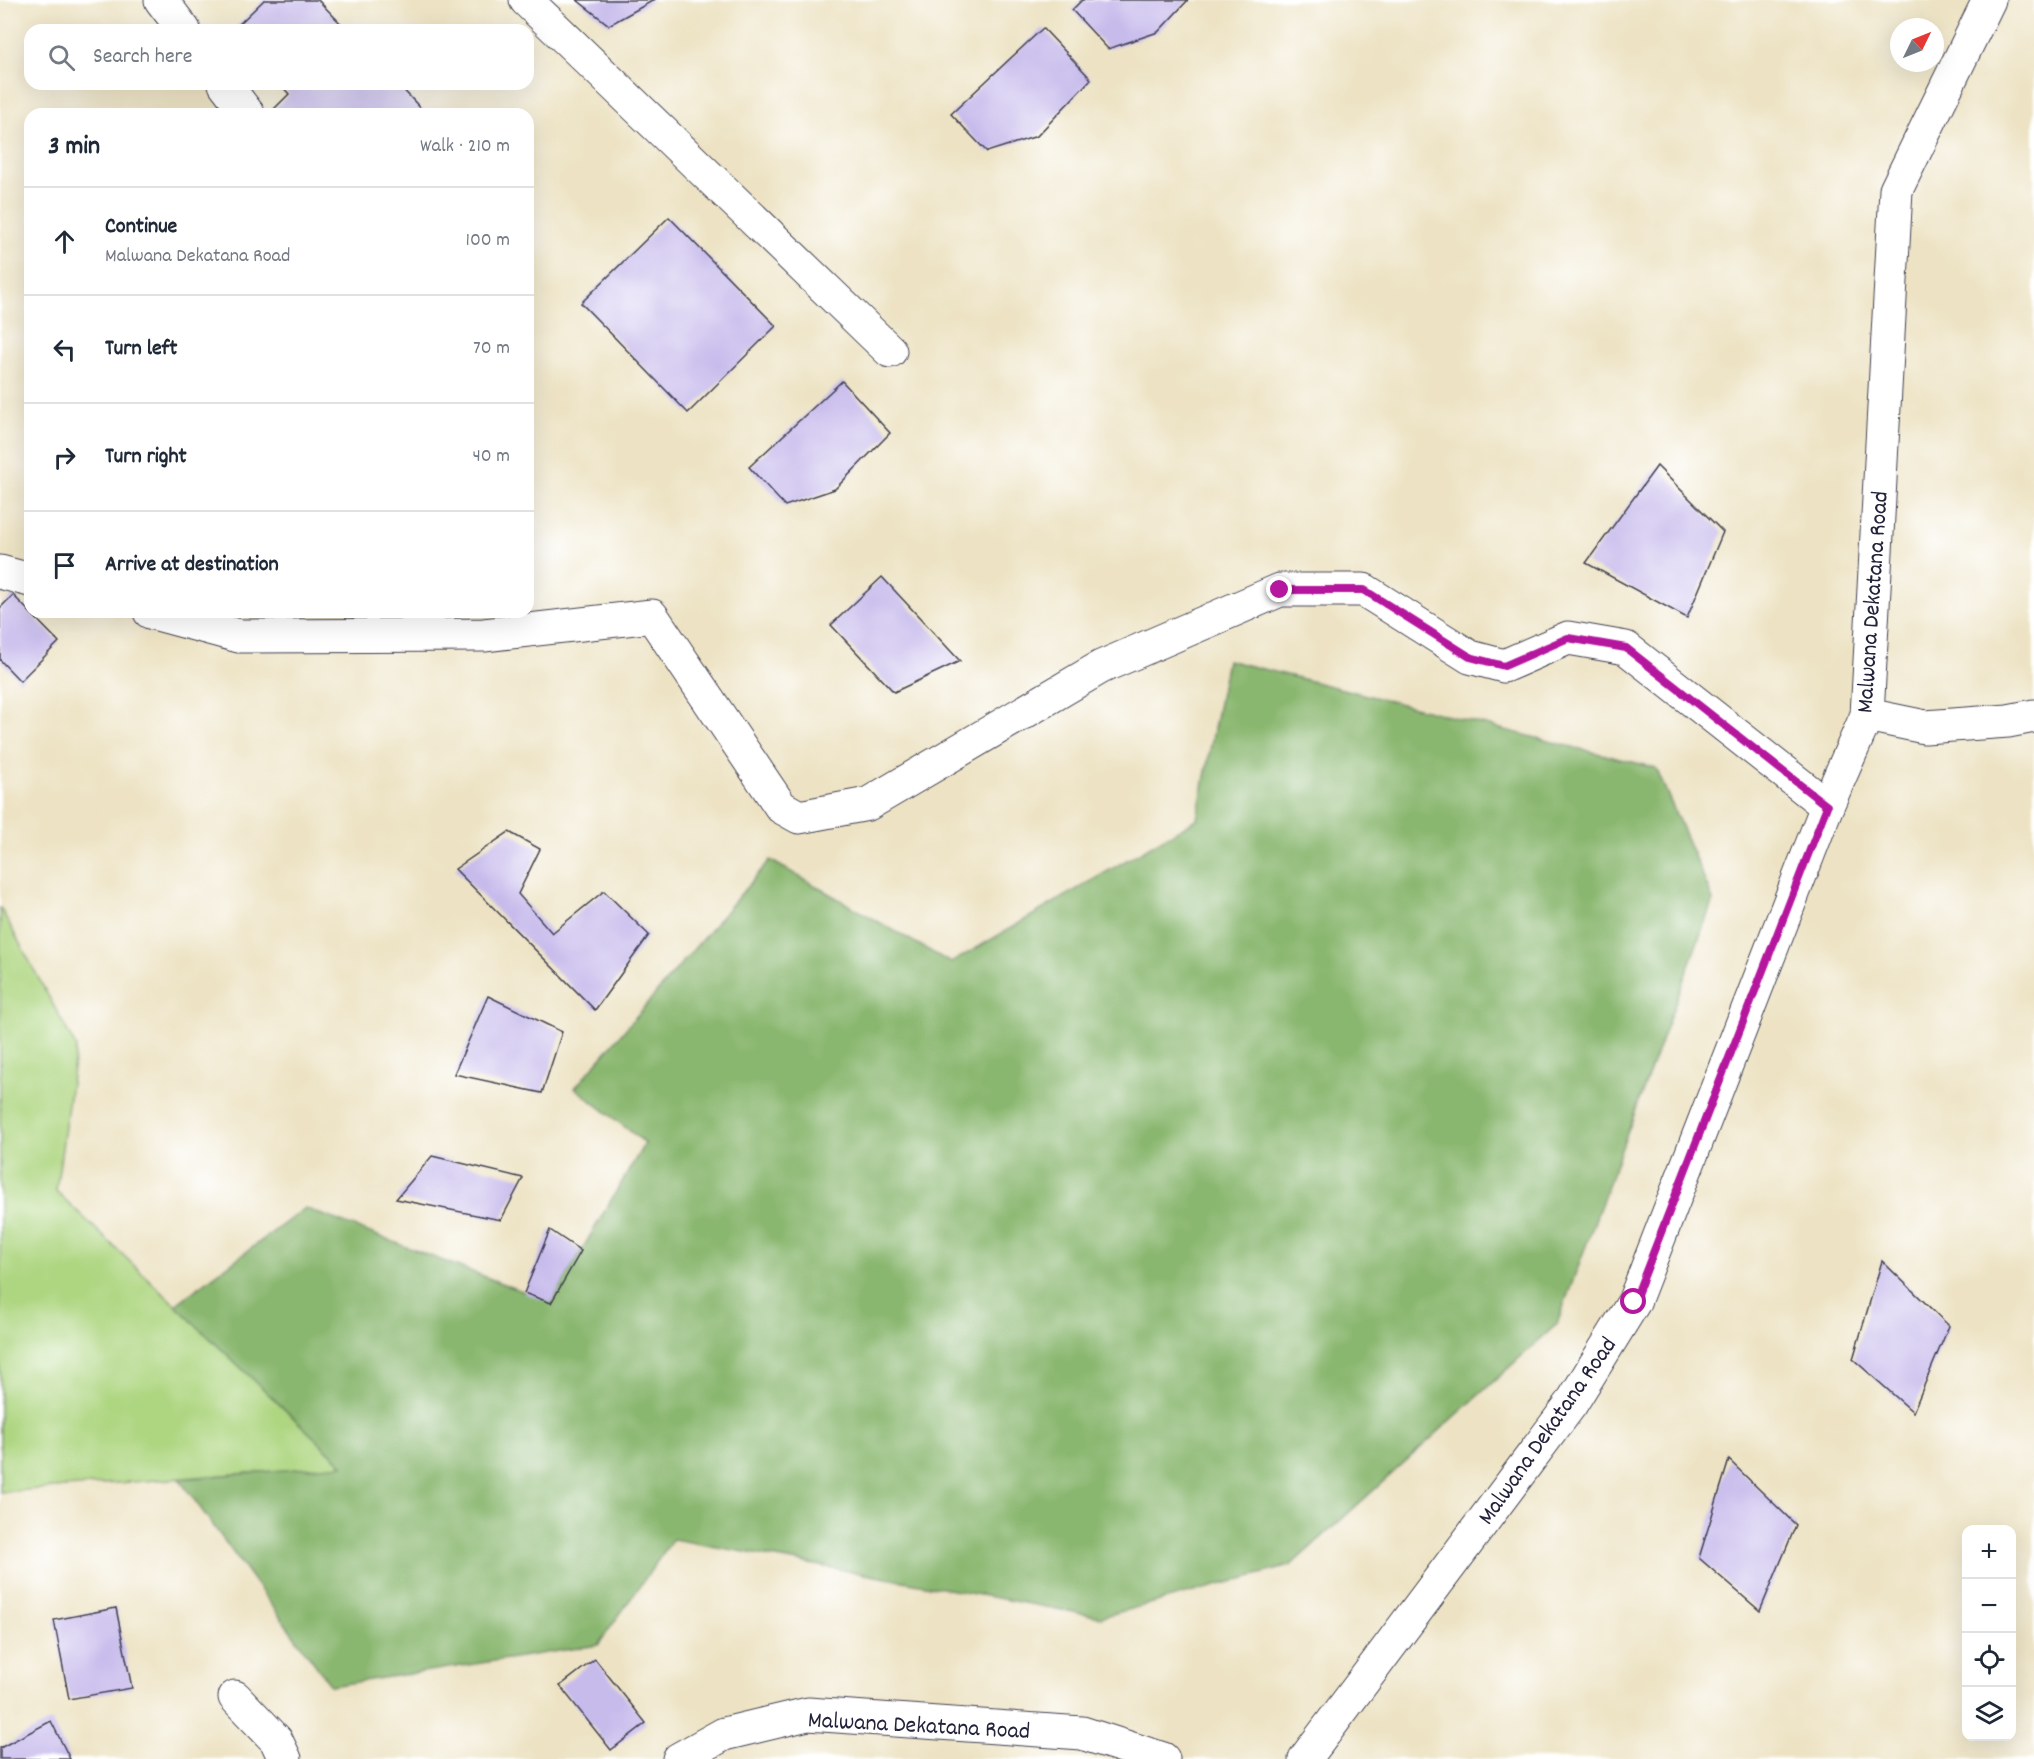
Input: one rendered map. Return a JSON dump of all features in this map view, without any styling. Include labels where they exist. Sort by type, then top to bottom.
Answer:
[{"type":"street","points":[[161,0],[179,24]]},
{"type":"street","points":[[526,0],[890,351]]},
{"type":"street","name":"Malwana Dekatana Road","points":[[1305,1759],[1571,1404],[1634,1302],[1827,806],[1867,715],[1896,190],[1989,0]]},
{"type":"street","points":[[230,90],[243,108]]},
{"type":"street","points":[[0,572],[24,578]]},
{"type":"street","points":[[172,618],[239,636],[484,634],[652,616],[781,807],[799,817],[868,804],[1101,667],[1280,590],[1364,590],[1470,657],[1504,666],[1568,638],[1626,648],[1827,806]]},
{"type":"street","points":[[1867,715],[1925,727],[2008,722],[2034,716]]},
{"type":"street","points":[[236,1697],[276,1740],[285,1759]]},
{"type":"street","name":"Malwana Dekatana Road","points":[[679,1759],[724,1734],[807,1714],[1082,1733],[1163,1759]]},
{"type":"green space","points":[[1227,660],[1656,768],[1713,900],[1557,1324],[1290,1566],[1101,1617],[673,1539],[598,1645],[331,1686],[179,1479],[343,1465],[175,1305],[305,1208],[551,1302],[645,1143],[575,1088],[770,860],[951,963],[1197,819]]},
{"type":"green space","points":[[0,907],[76,1047],[56,1191],[344,1466],[0,1492]]},
{"type":"building","points":[[264,0],[318,0],[341,24],[239,24]]},
{"type":"building","points":[[577,0],[654,0],[609,25]]},
{"type":"building","points":[[1082,0],[1188,0],[1158,32],[1108,49],[1072,10]]},
{"type":"building","points":[[1043,28],[1091,79],[1037,136],[987,152],[951,114]]},
{"type":"building","points":[[285,90],[404,90],[420,108],[275,108],[289,94]]},
{"type":"building","points":[[669,217],[776,326],[688,413],[581,303]]},
{"type":"building","points":[[842,381],[890,433],[835,489],[785,506],[749,467]]},
{"type":"building","points":[[1657,466],[1723,532],[1687,618],[1586,563]]},
{"type":"building","points":[[882,577],[960,661],[894,692],[831,625]]},
{"type":"building","points":[[13,595],[24,606],[24,618],[36,618],[59,642],[20,681],[0,660],[0,608]]},
{"type":"building","points":[[509,832],[540,849],[518,894],[552,933],[604,891],[649,935],[595,1010],[455,869]]},
{"type":"building","points":[[488,996],[562,1032],[542,1093],[454,1074]]},
{"type":"building","points":[[432,1156],[523,1178],[501,1220],[396,1199]]},
{"type":"building","points":[[550,1230],[581,1251],[551,1303],[524,1293]]},
{"type":"building","points":[[1882,1261],[1949,1326],[1913,1412],[1853,1359]]},
{"type":"building","points":[[1729,1460],[1796,1525],[1760,1611],[1699,1558]]},
{"type":"building","points":[[116,1608],[132,1688],[69,1699],[54,1620]]},
{"type":"building","points":[[595,1659],[646,1723],[611,1750],[560,1686]]},
{"type":"building","points":[[51,1721],[70,1759],[0,1759],[0,1748]]},
{"type":"route","points":[[1280,590],[1364,590],[1470,657],[1504,666],[1568,638],[1626,648],[1827,806],[1634,1302]]}]
